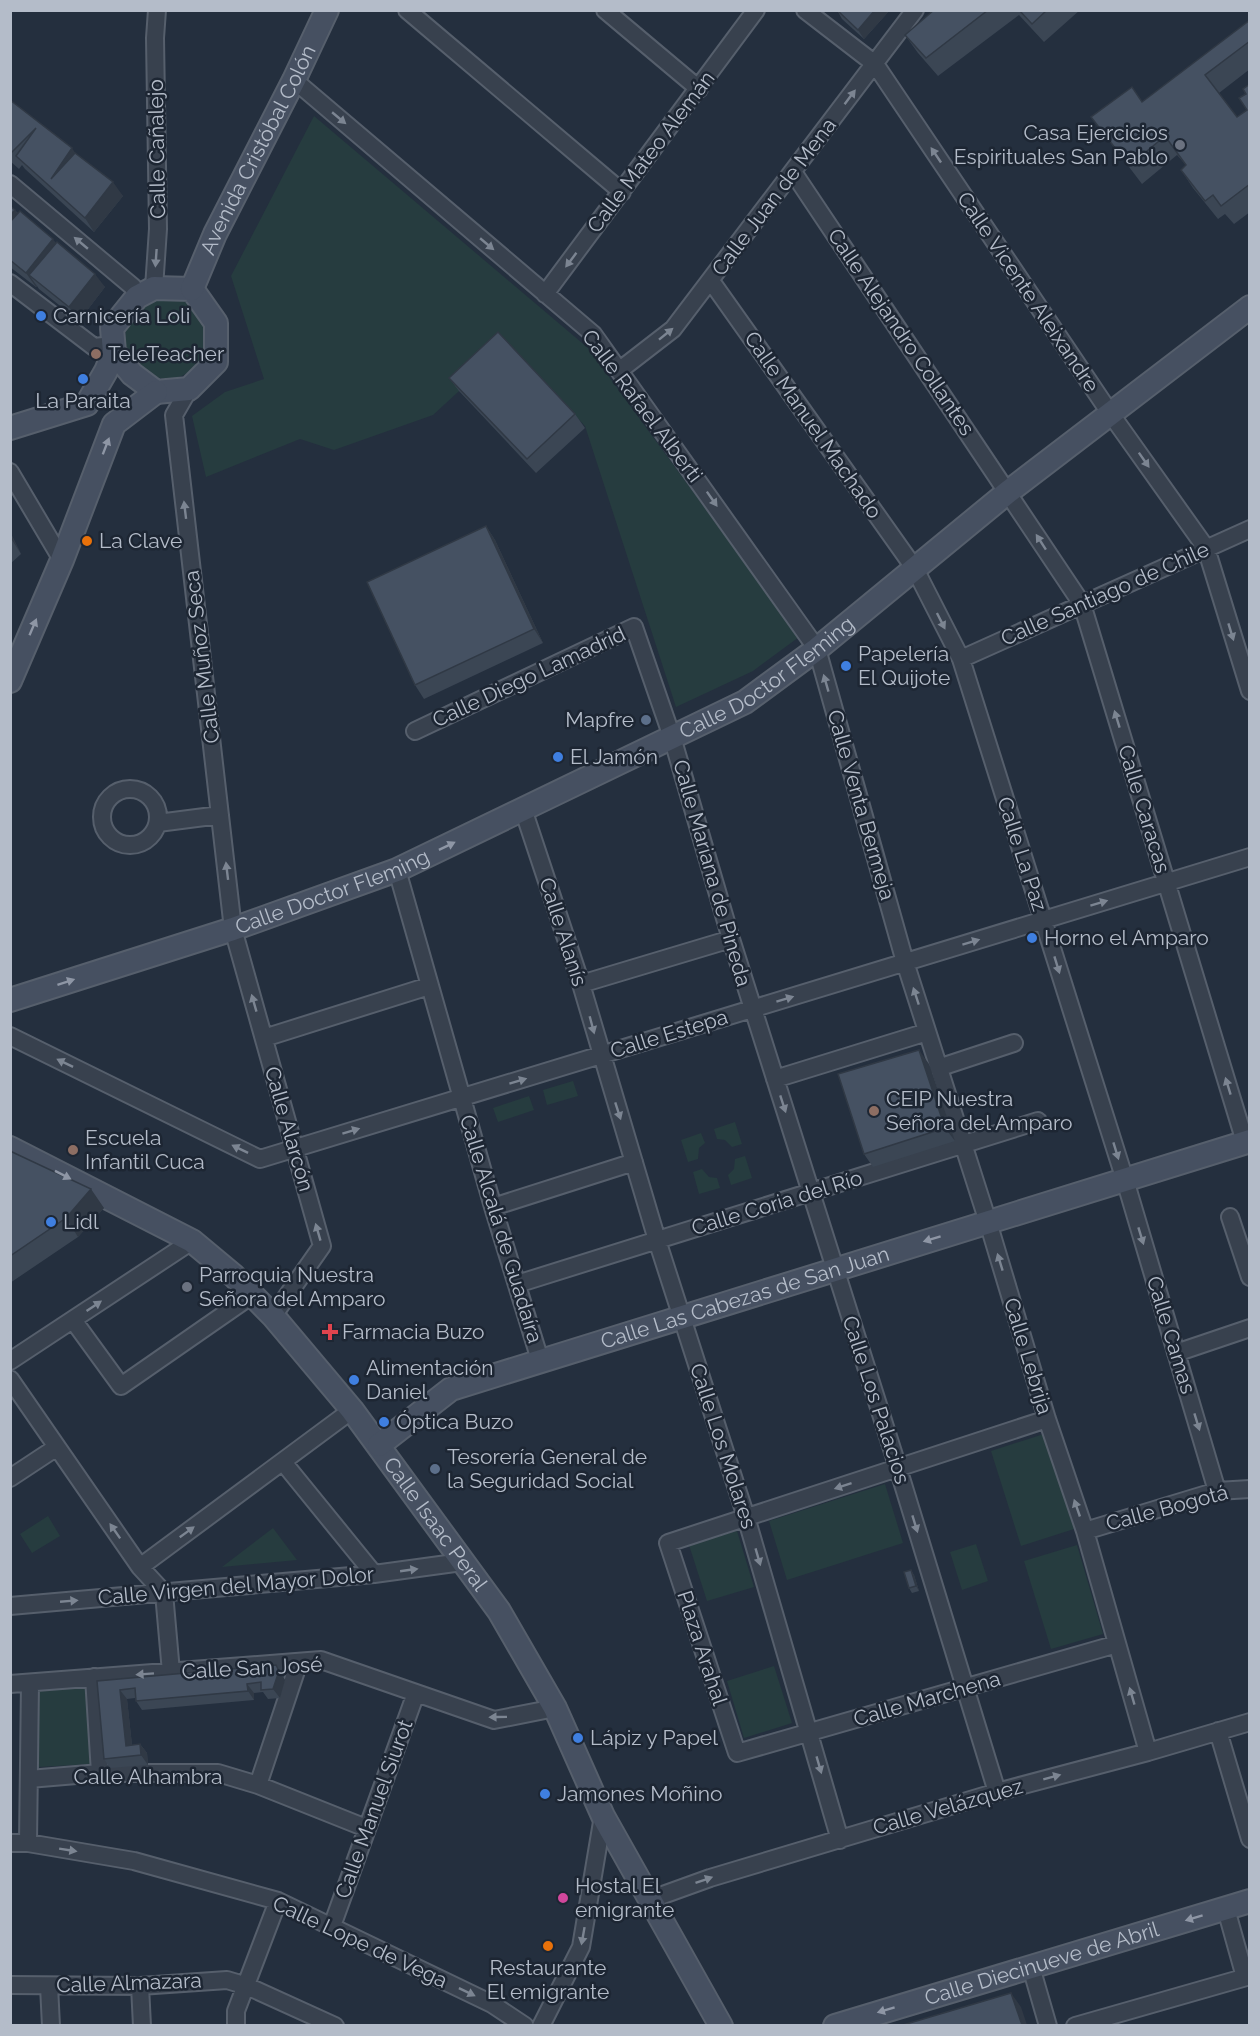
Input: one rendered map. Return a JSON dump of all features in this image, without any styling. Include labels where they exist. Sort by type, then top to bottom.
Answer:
[{"type":"main road","name":"Avenida Cristóbal Colón","points":[[192,289],[215,234],[327,10]]},
{"type":"main road","points":[[10,428],[87,404],[106,371],[114,348],[112,328],[146,293],[192,289],[216,323],[216,362],[189,389],[156,392],[114,424],[62,560],[10,681]]},
{"type":"main road","name":"Calle Doctor Fleming","points":[[10,1000],[233,929],[397,870],[745,702],[817,649],[1008,492],[1250,307]]},
{"type":"main road","points":[[114,348],[132,374],[156,392]]},
{"type":"main road","name":"Calle Las Cabezas de San Juan","points":[[379,1445],[451,1389],[1247,1142]]},
{"type":"main road","name":"Calle Isaac Peral","points":[[10,1148],[192,1241],[234,1276],[273,1316],[352,1410],[499,1611],[555,1708],[603,1816],[720,2025]]},
{"type":"main road","name":"Calle Diecinueve de Abril","points":[[835,2025],[1250,1901]]},
{"type":"street","name":"Calle Cañalejo","points":[[146,293],[158,229],[155,38],[157,10]]},
{"type":"street","points":[[406,10],[622,192]]},
{"type":"street","points":[[605,10],[699,89]]},
{"type":"street","name":"Calle Mateo Alemán","points":[[545,294],[756,10]]},
{"type":"street","name":"Calle Vicente Aleixandre","points":[[805,10],[875,64],[1110,413],[1206,549],[1250,691]]},
{"type":"street","name":"Calle Juan de Mena","points":[[620,370],[673,330],[915,10]]},
{"type":"street","name":"Calle Rafael Alberti","points":[[294,80],[593,334],[817,649]]},
{"type":"street","name":"Calle Alejandro Collantes","points":[[793,172],[1008,492]]},
{"type":"street","points":[[10,184],[133,286],[146,293]]},
{"type":"street","name":"Calle Manuel Machado","points":[[711,281],[915,569]]},
{"type":"street","points":[[10,283],[94,347],[114,348]]},
{"type":"street","name":"Calle Muñoz Seca","points":[[189,389],[174,415],[233,929]]},
{"type":"street","points":[[10,472],[62,560]]},
{"type":"street","name":"Calle Caracas","points":[[1008,492],[1082,604],[1247,1142]]},
{"type":"street","name":"Calle Santiago de Chile","points":[[961,659],[1250,529]]},
{"type":"street","name":"Calle La Paz","points":[[915,569],[961,659],[1125,1179]]},
{"type":"street","name":"Calle Diego Lamadrid","points":[[415,731],[634,627],[672,737]]},
{"type":"street","name":"Calle Venta Bermeja","points":[[817,649],[905,962]]},
{"type":"street","name":"Calle Mariana de Pineda","points":[[672,737],[753,1008]]},
{"type":"street","name":"Calle Alanís","points":[[523,809],[581,984],[601,1055]]},
{"type":"street","points":[[158,823],[220,815]]},
{"type":"street","name":"Calle Estepa","points":[[10,1036],[260,1159],[1250,857]]},
{"type":"street","name":"Calle Alcalá de Guadaíra","points":[[397,870],[493,1207],[540,1360]]},
{"type":"street","name":"Calle Alarcón","points":[[233,929],[322,1246],[273,1316]]},
{"type":"street","points":[[581,984],[731,939]]},
{"type":"street","name":"Calle Lebrija","points":[[905,962],[988,1222],[1047,1419],[1085,1531],[1148,1752]]},
{"type":"street","points":[[264,1038],[429,986]]},
{"type":"street","name":"Calle Los Palacios","points":[[753,1008],[997,1792]]},
{"type":"street","points":[[775,1079],[927,1032]]},
{"type":"street","points":[[938,1068],[1014,1043]]},
{"type":"street","name":"Calle Los Molares","points":[[601,1055],[657,1240],[746,1517],[840,1840]]},
{"type":"street","name":"Calle Coria del Río","points":[[517,1284],[1038,1121]]},
{"type":"street","points":[[493,1207],[634,1162]]},
{"type":"street","name":"Calle Camas","points":[[1125,1179],[1217,1491]]},
{"type":"street","points":[[1230,1216],[1250,1277]]},
{"type":"street","points":[[10,1361],[192,1241]]},
{"type":"street","points":[[73,1320],[121,1386],[252,1295]]},
{"type":"street","points":[[1176,1353],[1250,1328]]},
{"type":"street","points":[[10,1379],[140,1567],[164,1593],[171,1672]]},
{"type":"street","points":[[140,1567],[352,1410]]},
{"type":"street","points":[[746,1517],[1047,1419]]},
{"type":"street","points":[[10,1478],[57,1447]]},
{"type":"street","points":[[283,1462],[374,1574]]},
{"type":"street","name":"Calle Bogotá","points":[[1085,1531],[1217,1491],[1250,1489]]},
{"type":"street","name":"Plaza Arahal","points":[[737,1754],[668,1543],[746,1517]]},
{"type":"street","name":"Calle Virgen del Mayor Dolor","points":[[10,1606],[374,1574],[462,1562]]},
{"type":"street","name":"Calle Marchena","points":[[737,1754],[1117,1644]]},
{"type":"street","name":"Calle San José","points":[[10,1684],[321,1660],[494,1720],[555,1708]]},
{"type":"street","points":[[258,1785],[299,1662]]},
{"type":"street","points":[[94,1677],[100,1773]]},
{"type":"street","points":[[28,1844],[30,1683]]},
{"type":"street","name":"Calle Manuel Siurot","points":[[332,1926],[416,1693]]},
{"type":"street","name":"Calle Velázquez","points":[[649,1900],[710,1878],[997,1792],[1250,1722]]},
{"type":"street","points":[[1218,1731],[1250,1839]]},
{"type":"street","name":"Calle Alhambra","points":[[29,1779],[100,1773],[218,1773],[258,1785],[366,1828]]},
{"type":"street","points":[[541,2025],[581,1947],[603,1816]]},
{"type":"street","name":"Calle Lope de Vega","points":[[10,1843],[134,1861],[278,1901],[492,2004],[525,2025]]},
{"type":"street","points":[[236,2025],[236,2011],[278,1901]]},
{"type":"street","points":[[1075,2025],[1247,1977],[1226,1908]]},
{"type":"street","points":[[1031,1967],[1048,2025]]},
{"type":"street","name":"Calle Almazara","points":[[10,1985],[140,1986],[227,1980],[247,1986],[335,2025]]},
{"type":"street","points":[[49,1986],[51,2025]]},
{"type":"street","points":[[140,1986],[142,2025]]},
{"type":"green space","points":[[314,116],[588,348],[799,637],[753,671],[676,707],[585,426],[508,346],[433,415],[334,450],[300,439],[206,477],[192,416],[225,392],[264,379],[231,276]]},
{"type":"green space","points":[[166,297],[182,300],[195,309],[204,322],[207,338],[204,354],[195,367],[182,376],[166,379],[150,376],[137,367],[128,354],[125,338],[128,322],[137,309],[150,300]]},
{"type":"green space","points":[[573,1081],[578,1096],[547,1105],[543,1090]]},
{"type":"green space","points":[[529,1096],[534,1110],[498,1122],[493,1108]]},
{"type":"green space","points":[[735,1122],[742,1144],[732,1147],[725,1140],[717,1139],[714,1129]]},
{"type":"green space","points":[[701,1133],[705,1143],[699,1148],[698,1159],[688,1162],[681,1140]]},
{"type":"green space","points":[[745,1156],[752,1178],[731,1185],[728,1175],[734,1169],[735,1159]]},
{"type":"green space","points":[[702,1169],[709,1177],[717,1178],[720,1188],[699,1194],[693,1172]]},
{"type":"green space","points":[[1044,1434],[1074,1529],[1021,1546],[991,1451]]},
{"type":"green space","points":[[885,1484],[903,1543],[787,1580],[769,1521]]},
{"type":"green space","points":[[48,1516],[60,1536],[32,1553],[20,1534]]},
{"type":"green space","points":[[273,1528],[297,1560],[222,1567]]},
{"type":"green space","points":[[737,1531],[754,1587],[707,1601],[689,1545]]},
{"type":"green space","points":[[976,1544],[988,1581],[962,1590],[950,1552]]},
{"type":"green space","points":[[1077,1545],[1103,1634],[1051,1649],[1024,1561]]},
{"type":"green space","points":[[774,1666],[792,1723],[744,1738],[727,1681]]},
{"type":"green space","points":[[88,1687],[92,1764],[38,1767],[34,1691]]},
{"type":"building","points":[[837,10],[875,10],[858,30]]},
{"type":"building","points":[[934,10],[988,10],[926,58],[905,35]]},
{"type":"building","points":[[1019,10],[1047,10],[1032,24]]},
{"type":"building","name":"Casa Ejercicios Espirituales San Pablo","points":[[1250,20],[1250,41],[1205,75],[1237,117],[1247,110],[1239,98],[1246,94],[1243,89],[1250,84],[1250,184],[1221,206],[1213,195],[1205,201],[1181,170],[1186,165],[1165,136],[1129,166],[1091,117],[1132,87],[1142,102]]},
{"type":"building","points":[[10,100],[72,148],[51,179],[75,153],[113,182],[85,218],[16,156],[36,128],[10,154]]},
{"type":"building","points":[[20,211],[53,239],[26,273],[10,260],[10,222]]},
{"type":"building","points":[[57,242],[95,274],[69,307],[29,275]]},
{"type":"building","points":[[498,332],[575,414],[527,459],[449,378]]},
{"type":"building","points":[[486,526],[534,629],[415,685],[367,582]]},
{"type":"building","points":[[919,1050],[945,1128],[864,1154],[838,1074]]},
{"type":"building","name":"Lidl","points":[[10,1151],[91,1189],[66,1218],[10,1256]]},
{"type":"building","points":[[911,1570],[916,1586],[909,1588],[904,1572]]},
{"type":"building","points":[[276,1665],[279,1671],[273,1689],[261,1690],[261,1682],[247,1684],[248,1691],[136,1701],[135,1688],[120,1690],[126,1746],[140,1744],[141,1755],[104,1759],[97,1681]]},
{"type":"building","points":[[1011,1993],[1022,2025],[903,2025]]},
{"type":"place","name":"Casa Ejercicios Espirituales San Pablo","points":[[1180,145]]},
{"type":"place","name":"Carnicería Loli","points":[[41,316]]},
{"type":"place","name":"TeleTeacher","points":[[96,354]]},
{"type":"place","name":"La Paraita","points":[[83,379]]},
{"type":"place","name":"La Clave","points":[[87,541]]},
{"type":"place","name":"Papelería El Quijote","points":[[846,666]]},
{"type":"place","name":"Mapfre","points":[[646,720]]},
{"type":"place","name":"El Jamón","points":[[558,757]]},
{"type":"place","name":"Horno el Amparo","points":[[1032,938]]},
{"type":"place","name":"CEIP Nuestra Señora del Amparo","points":[[874,1111]]},
{"type":"place","name":"Escuela Infantil Cuca","points":[[73,1150]]},
{"type":"place","name":"Lidl","points":[[51,1222]]},
{"type":"place","name":"Parroquia Nuestra Señora del Amparo","points":[[187,1287]]},
{"type":"place","name":"Farmacia Buzo","points":[[330,1332]]},
{"type":"place","name":"Alimentación Daniel","points":[[354,1380]]},
{"type":"place","name":"Óptica Buzo","points":[[384,1422]]},
{"type":"place","name":"Tesorería General de la Seguridad Social","points":[[435,1469]]},
{"type":"place","name":"Lápiz y Papel","points":[[578,1738]]},
{"type":"place","name":"Jamones Moñino","points":[[545,1794]]},
{"type":"place","name":"Hostal El emigrante","points":[[563,1898]]},
{"type":"place","name":"Restaurante El emigrante","points":[[548,1946]]}]
